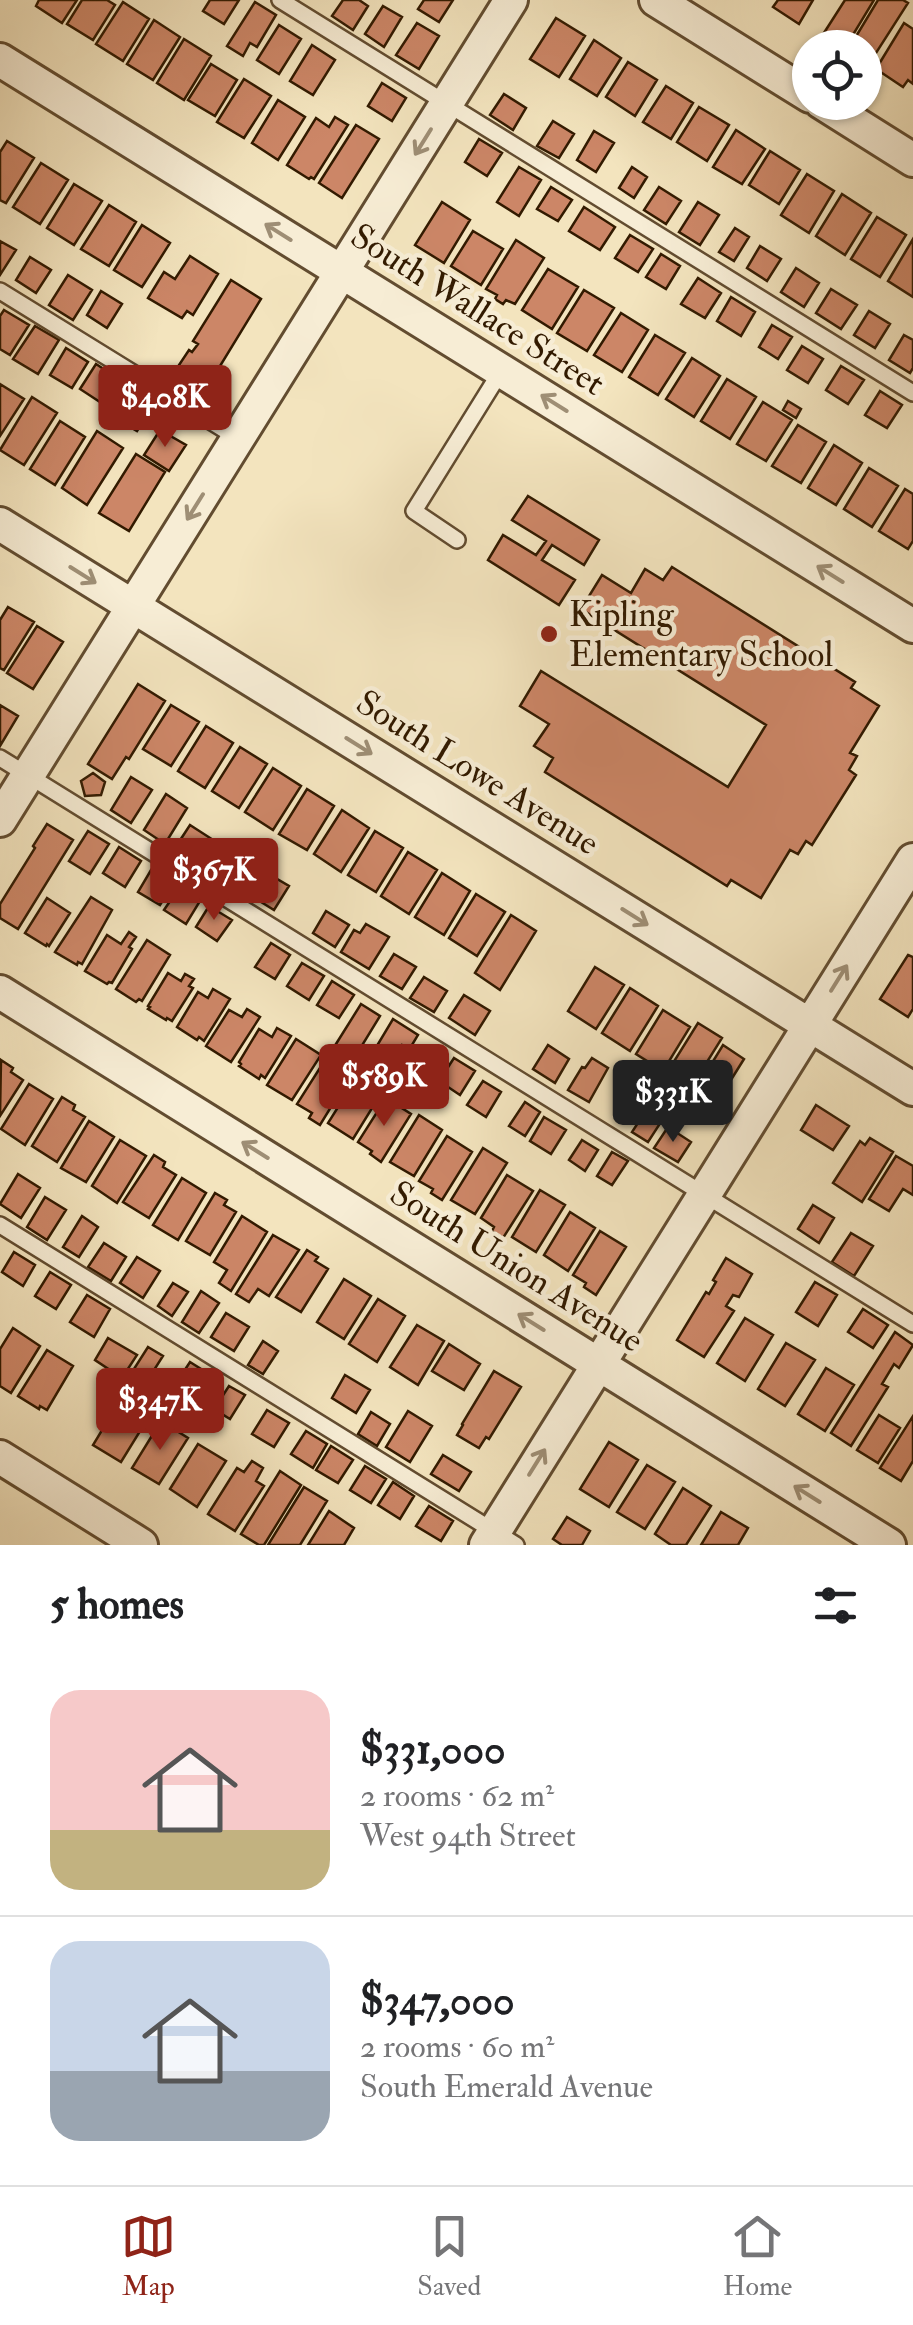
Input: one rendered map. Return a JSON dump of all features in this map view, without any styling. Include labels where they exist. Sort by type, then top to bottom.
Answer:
[{"type":"street","points":[[0,820],[512,0]]},
{"type":"street","points":[[656,0],[792,85]]},
{"type":"street","name":"South Wallace Street","points":[[0,60],[913,626]]},
{"type":"street","points":[[850,120],[913,160]]},
{"type":"street","name":"South Lowe Avenue","points":[[0,524],[913,1089]]},
{"type":"street","points":[[499,1540],[598,1364],[913,860]]},
{"type":"street","name":"South Union Avenue","points":[[0,992],[889,1545]]},
{"type":"street","points":[[0,1457],[141,1545]]},
{"type":"lane","points":[[280,0],[913,393]]},
{"type":"lane","points":[[0,291],[238,438]]},
{"type":"lane","points":[[456,540],[414,511],[502,370]]},
{"type":"lane","points":[[0,758],[913,1324]]},
{"type":"lane","points":[[0,1225],[499,1540]]},
{"type":"building","points":[[39,0],[77,0],[62,23],[36,6]]},
{"type":"building","points":[[82,0],[107,0],[115,5],[93,40],[67,24]]},
{"type":"building","points":[[210,0],[239,0],[224,24],[203,11]]},
{"type":"building","points":[[343,0],[359,0],[368,6],[353,30],[332,16]]},
{"type":"building","points":[[424,0],[453,0],[439,22],[418,9]]},
{"type":"building","points":[[778,0],[813,0],[799,24],[773,7]]},
{"type":"building","points":[[845,0],[874,0],[856,30],[826,30]]},
{"type":"building","points":[[878,0],[908,3],[882,44],[882,30],[860,30]]},
{"type":"building","points":[[123,2],[149,19],[123,61],[96,44]]},
{"type":"building","points":[[255,2],[276,15],[257,47],[250,43],[243,56],[227,46]]},
{"type":"building","points":[[383,6],[402,17],[384,47],[365,34]]},
{"type":"building","points":[[556,18],[585,36],[559,77],[530,59]]},
{"type":"building","points":[[154,20],[180,37],[153,80],[127,64]]},
{"type":"building","points":[[417,23],[439,36],[419,69],[396,55]]},
{"type":"building","points":[[904,23],[913,29],[913,84],[908,80],[903,87],[882,73],[882,59]]},
{"type":"building","points":[[279,25],[301,39],[279,74],[257,60]]},
{"type":"building","points":[[184,39],[211,56],[184,100],[157,83]]},
{"type":"building","points":[[594,40],[621,58],[597,96],[570,79]]},
{"type":"building","points":[[312,45],[335,60],[313,95],[290,81]]},
{"type":"building","points":[[628,62],[657,80],[635,116],[606,97]]},
{"type":"building","points":[[211,64],[237,80],[215,116],[188,100]]},
{"type":"building","points":[[244,79],[271,96],[244,138],[217,122]]},
{"type":"building","points":[[382,83],[406,98],[392,121],[368,106]]},
{"type":"building","points":[[666,86],[693,103],[671,139],[643,122]]},
{"type":"building","points":[[504,94],[526,108],[513,130],[490,115]]},
{"type":"building","points":[[278,100],[305,117],[278,160],[252,143]]},
{"type":"building","points":[[699,107],[729,125],[707,161],[677,142]]},
{"type":"building","points":[[335,117],[348,125],[314,179],[287,165],[316,118],[329,127]]},
{"type":"building","points":[[553,121],[574,134],[559,158],[537,146]]},
{"type":"building","points":[[356,125],[379,139],[342,198],[319,183]]},
{"type":"building","points":[[736,130],[765,149],[742,184],[713,167]]},
{"type":"building","points":[[594,131],[614,143],[596,172],[577,160]]},
{"type":"building","points":[[479,139],[502,153],[487,176],[465,162]]},
{"type":"building","points":[[7,141],[34,158],[6,203],[0,200],[0,152]]},
{"type":"building","points":[[770,151],[800,170],[779,204],[749,185]]},
{"type":"building","points":[[41,163],[68,180],[40,224],[13,207]]},
{"type":"building","points":[[519,167],[541,180],[519,216],[497,202]]},
{"type":"building","points":[[632,167],[647,177],[634,198],[619,188]]},
{"type":"building","points":[[807,174],[834,191],[809,233],[781,215]]},
{"type":"building","points":[[74,184],[102,201],[74,245],[47,228]]},
{"type":"building","points":[[551,187],[572,200],[558,221],[537,209]]},
{"type":"building","points":[[659,187],[681,201],[666,224],[644,210]]},
{"type":"building","points":[[842,194],[871,213],[845,255],[816,236]]},
{"type":"building","points":[[442,202],[470,220],[444,263],[415,245]]},
{"type":"building","points":[[698,202],[719,215],[700,245],[679,232]]},
{"type":"building","points":[[109,205],[136,222],[109,266],[81,249]]},
{"type":"building","points":[[584,207],[615,227],[600,250],[569,231]]},
{"type":"building","points":[[877,217],[906,235],[880,277],[851,259]]},
{"type":"building","points":[[142,225],[170,243],[142,287],[114,270]]},
{"type":"building","points":[[735,228],[749,237],[734,261],[719,252]]},
{"type":"building","points":[[473,231],[503,249],[481,285],[451,266]]},
{"type":"building","points":[[630,235],[653,249],[638,272],[615,258]]},
{"type":"building","points":[[913,239],[913,297],[888,281]]},
{"type":"building","points":[[516,240],[544,258],[515,304],[506,300],[503,304],[486,289]]},
{"type":"building","points":[[0,241],[16,250],[0,275]]},
{"type":"building","points":[[760,246],[781,259],[767,281],[747,268]]},
{"type":"building","points":[[661,254],[680,266],[666,289],[646,277]]},
{"type":"building","points":[[190,256],[218,274],[193,315],[187,311],[182,318],[148,298],[164,272],[175,279]]},
{"type":"building","points":[[30,257],[51,270],[36,293],[16,280]]},
{"type":"building","points":[[796,268],[819,283],[804,307],[781,292]]},
{"type":"building","points":[[548,269],[578,287],[552,329],[522,310]]},
{"type":"building","points":[[68,275],[92,290],[73,320],[49,305]]},
{"type":"building","points":[[698,278],[721,293],[705,318],[681,304]]},
{"type":"building","points":[[231,280],[261,299],[206,389],[175,371],[198,344],[193,341]]},
{"type":"building","points":[[831,289],[857,305],[841,329],[816,313]]},
{"type":"building","points":[[584,290],[614,308],[587,351],[557,333]]},
{"type":"building","points":[[101,291],[122,304],[107,328],[87,315]]},
{"type":"building","points":[[731,297],[755,312],[741,336],[717,321]]},
{"type":"building","points":[[4,310],[29,325],[10,355],[0,349],[0,316]]},
{"type":"building","points":[[869,311],[890,324],[875,348],[854,335]]},
{"type":"building","points":[[621,313],[648,330],[622,372],[594,355]]},
{"type":"building","points":[[772,325],[792,337],[778,359],[759,347]]},
{"type":"building","points":[[35,326],[59,340],[38,374],[13,359]]},
{"type":"building","points":[[655,335],[685,353],[658,395],[629,377]]},
{"type":"building","points":[[904,335],[913,340],[910,373],[889,360]]},
{"type":"building","points":[[802,346],[823,359],[808,383],[787,370]]},
{"type":"building","points":[[66,348],[88,362],[72,388],[50,375]]},
{"type":"building","points":[[692,358],[720,376],[694,417],[666,399]]},
{"type":"building","points":[[96,364],[119,379],[103,404],[80,389]]},
{"type":"building","points":[[841,366],[864,380],[848,404],[826,390]]},
{"type":"building","points":[[727,379],[756,397],[730,439],[701,421]]},
{"type":"building","points":[[0,384],[24,399],[0,436]]},
{"type":"building","points":[[132,390],[154,404],[137,431],[115,418]]},
{"type":"building","points":[[880,391],[902,405],[887,428],[865,415]]},
{"type":"building","points":[[32,397],[57,413],[24,465],[0,450]]},
{"type":"building","points":[[788,401],[801,409],[796,418],[783,410]]},
{"type":"building","points":[[763,402],[792,420],[766,461],[737,444]]},
{"type":"building","points":[[60,421],[85,437],[55,485],[30,469]]},
{"type":"building","points":[[798,425],[826,442],[801,483],[772,466]]},
{"type":"building","points":[[160,430],[186,445],[169,471],[144,455]]},
{"type":"building","points":[[97,431],[123,448],[87,505],[62,488]]},
{"type":"building","points":[[834,445],[862,463],[836,505],[808,488]]},
{"type":"building","points":[[136,454],[165,472],[129,531],[99,513]]},
{"type":"building","points":[[869,468],[898,486],[872,527],[844,509]]},
{"type":"building","points":[[905,489],[913,494],[913,541],[908,549],[879,531]]},
{"type":"building","points":[[528,496],[599,540],[584,565],[552,545],[542,560],[575,580],[559,605],[488,560],[503,535],[536,555],[546,541],[512,520]]},
{"type":"building","points":[[672,567],[855,682],[851,688],[879,706],[850,753],[857,756],[849,770],[856,775],[812,845],[806,841],[798,854],[790,850],[761,898],[731,880],[727,886],[545,772],[553,758],[534,746],[549,724],[520,706],[541,671],[728,787],[766,725],[581,609],[602,575],[631,593],[645,569],[663,580]]},
{"type":"building","points":[[8,607],[34,622],[4,670],[0,668],[0,620]]},
{"type":"building","points":[[37,626],[63,642],[33,689],[7,673]]},
{"type":"building","points":[[138,684],[165,701],[112,779],[88,764]]},
{"type":"building","points":[[0,705],[18,716],[0,746]]},
{"type":"building","points":[[171,705],[199,722],[171,766],[143,749]]},
{"type":"building","points":[[206,726],[233,743],[205,788],[178,771]]},
{"type":"building","points":[[240,747],[267,764],[239,808],[212,791]]},
{"type":"building","points":[[273,768],[301,786],[273,830],[245,812]]},
{"type":"building","points":[[93,773],[105,782],[101,795],[85,796],[81,781]]},
{"type":"building","points":[[131,777],[152,790],[131,823],[111,810]]},
{"type":"building","points":[[307,789],[334,806],[307,850],[279,834]]},
{"type":"building","points":[[166,794],[187,808],[165,844],[144,830]]},
{"type":"building","points":[[342,810],[369,828],[341,872],[314,854]]},
{"type":"building","points":[[47,824],[73,840],[18,929],[0,918],[0,904]]},
{"type":"building","points":[[190,825],[221,845],[206,868],[175,848]]},
{"type":"building","points":[[88,831],[109,844],[90,874],[69,861]]},
{"type":"building","points":[[375,831],[403,848],[376,892],[348,875]]},
{"type":"building","points":[[119,847],[141,861],[125,887],[103,873]]},
{"type":"building","points":[[224,847],[248,861],[233,885],[209,871]]},
{"type":"building","points":[[408,852],[437,870],[409,914],[381,896]]},
{"type":"building","points":[[255,866],[289,886],[274,910],[240,889]]},
{"type":"building","points":[[151,870],[173,884],[160,905],[138,892]]},
{"type":"building","points":[[442,873],[470,891],[444,935],[415,917]]},
{"type":"building","points":[[179,888],[200,901],[186,924],[164,910]]},
{"type":"building","points":[[476,894],[505,912],[477,956],[449,938]]},
{"type":"building","points":[[91,897],[112,910],[82,964],[77,965],[55,952]]},
{"type":"building","points":[[47,898],[70,913],[49,946],[25,933]]},
{"type":"building","points":[[209,906],[232,920],[217,941],[196,927]]},
{"type":"building","points":[[326,911],[349,925],[335,947],[313,933]]},
{"type":"building","points":[[511,915],[536,931],[500,990],[475,973]]},
{"type":"building","points":[[366,924],[389,937],[369,969],[341,952],[354,930],[360,933]]},
{"type":"building","points":[[129,932],[136,937],[129,947],[132,949],[112,983],[85,971],[107,935],[121,944]]},
{"type":"building","points":[[147,940],[170,955],[142,1001],[136,1002],[116,989]]},
{"type":"building","points":[[271,943],[290,955],[275,979],[255,967]]},
{"type":"building","points":[[394,954],[416,967],[402,989],[380,976]]},
{"type":"building","points":[[908,955],[913,957],[913,1009],[908,1017],[880,999]]},
{"type":"building","points":[[302,963],[324,976],[309,1000],[287,986]]},
{"type":"building","points":[[595,967],[624,985],[596,1029],[568,1011]]},
{"type":"building","points":[[168,973],[181,981],[185,974],[194,979],[189,986],[193,988],[172,1021],[148,1009]]},
{"type":"building","points":[[424,977],[447,991],[434,1012],[410,998]]},
{"type":"building","points":[[332,981],[354,995],[339,1018],[317,1005]]},
{"type":"building","points":[[630,988],[658,1006],[630,1051],[602,1033]]},
{"type":"building","points":[[213,989],[230,999],[204,1041],[199,1037],[197,1040],[177,1027],[198,992],[208,998]]},
{"type":"building","points":[[464,995],[490,1011],[475,1035],[449,1018]]},
{"type":"building","points":[[361,1004],[380,1016],[355,1057],[336,1044]]},
{"type":"building","points":[[247,1009],[260,1017],[231,1062],[206,1046],[229,1010],[242,1017]]},
{"type":"building","points":[[663,1010],[690,1027],[663,1071],[636,1054]]},
{"type":"building","points":[[393,1019],[418,1035],[409,1050],[402,1045],[396,1055],[378,1044]]},
{"type":"building","points":[[698,1023],[722,1038],[687,1094],[663,1079]]},
{"type":"building","points":[[277,1028],[291,1036],[265,1078],[261,1075],[259,1079],[239,1066],[239,1062],[259,1029],[272,1037]]},
{"type":"building","points":[[296,1039],[321,1055],[292,1100],[267,1085]]},
{"type":"building","points":[[548,1045],[569,1059],[555,1083],[533,1069]]},
{"type":"building","points":[[723,1045],[744,1059],[709,1115],[688,1102]]},
{"type":"building","points":[[454,1058],[475,1071],[460,1095],[439,1081]]},
{"type":"building","points":[[592,1058],[608,1068],[589,1102],[568,1090]]},
{"type":"building","points":[[1,1060],[23,1080],[0,1116]]},
{"type":"building","points":[[325,1060],[350,1076],[320,1125],[309,1118],[312,1113],[297,1104]]},
{"type":"building","points":[[415,1060],[437,1074],[422,1098],[401,1085]]},
{"type":"building","points":[[357,1077],[382,1092],[353,1139],[328,1123]]},
{"type":"building","points":[[483,1081],[501,1092],[486,1117],[467,1105]]},
{"type":"building","points":[[29,1084],[53,1099],[25,1145],[1,1129]]},
{"type":"building","points":[[62,1097],[85,1117],[57,1162],[32,1146]]},
{"type":"building","points":[[386,1098],[411,1114],[381,1162],[358,1142]]},
{"type":"building","points":[[525,1102],[540,1112],[525,1136],[509,1126]]},
{"type":"building","points":[[816,1105],[849,1126],[833,1150],[801,1130]]},
{"type":"building","points":[[645,1112],[661,1122],[648,1142],[632,1132]]},
{"type":"building","points":[[419,1115],[442,1130],[414,1176],[390,1162]]},
{"type":"building","points":[[544,1117],[566,1130],[551,1154],[530,1141]]},
{"type":"building","points":[[89,1121],[114,1137],[86,1182],[61,1168]]},
{"type":"building","points":[[668,1127],[691,1142],[678,1162],[654,1148]]},
{"type":"building","points":[[447,1136],[472,1152],[442,1200],[419,1181]]},
{"type":"building","points":[[870,1138],[893,1152],[862,1202],[833,1183],[860,1141],[865,1145]]},
{"type":"building","points":[[120,1140],[146,1156],[117,1203],[92,1186]]},
{"type":"building","points":[[582,1140],[598,1150],[585,1171],[569,1160]]},
{"type":"building","points":[[483,1148],[507,1163],[475,1214],[451,1200]]},
{"type":"building","points":[[612,1152],[628,1161],[612,1185],[597,1176]]},
{"type":"building","points":[[154,1155],[176,1175],[149,1218],[123,1202]]},
{"type":"building","points":[[896,1156],[913,1166],[913,1195],[903,1189],[889,1211],[869,1199]]},
{"type":"building","points":[[18,1174],[40,1188],[21,1218],[0,1204]]},
{"type":"building","points":[[507,1175],[533,1191],[503,1238],[481,1218]]},
{"type":"building","points":[[182,1178],[206,1193],[178,1240],[153,1225]]},
{"type":"building","points":[[540,1190],[565,1205],[536,1252],[512,1237]]},
{"type":"building","points":[[215,1193],[236,1212],[210,1255],[186,1241]]},
{"type":"building","points":[[45,1197],[66,1210],[47,1240],[27,1227]]},
{"type":"building","points":[[813,1205],[834,1218],[819,1243],[798,1229]]},
{"type":"building","points":[[570,1212],[595,1228],[568,1271],[544,1255]]},
{"type":"building","points":[[82,1216],[98,1227],[79,1257],[63,1247]]},
{"type":"building","points":[[242,1216],[267,1232],[231,1291],[219,1283],[227,1270],[214,1262]]},
{"type":"building","points":[[600,1231],[626,1247],[596,1295],[573,1275]]},
{"type":"building","points":[[851,1233],[873,1246],[854,1276],[832,1262]]},
{"type":"building","points":[[273,1235],[299,1250],[269,1296],[258,1289],[249,1302],[236,1294]]},
{"type":"building","points":[[104,1243],[126,1257],[111,1281],[88,1267]]},
{"type":"building","points":[[307,1250],[328,1269],[301,1312],[276,1297]]},
{"type":"building","points":[[14,1252],[35,1265],[23,1286],[2,1272]]},
{"type":"building","points":[[137,1257],[160,1271],[143,1298],[120,1283]]},
{"type":"building","points":[[726,1258],[752,1274],[739,1297],[733,1295],[726,1306],[734,1311],[704,1357],[677,1340],[706,1292],[709,1294]]},
{"type":"building","points":[[50,1272],[71,1285],[56,1309],[35,1296]]},
{"type":"building","points":[[344,1279],[371,1296],[344,1339],[317,1322]]},
{"type":"building","points":[[815,1282],[837,1295],[818,1326],[796,1312]]},
{"type":"building","points":[[173,1283],[188,1292],[172,1316],[158,1306]]},
{"type":"building","points":[[201,1291],[219,1303],[199,1333],[182,1322]]},
{"type":"building","points":[[87,1295],[110,1309],[94,1337],[70,1322]]},
{"type":"building","points":[[378,1299],[405,1316],[377,1362],[349,1344]]},
{"type":"building","points":[[863,1309],[888,1325],[873,1348],[848,1332]]},
{"type":"building","points":[[226,1313],[249,1327],[234,1351],[211,1337]]},
{"type":"building","points":[[745,1318],[773,1335],[745,1381],[717,1363]]},
{"type":"building","points":[[417,1325],[444,1341],[418,1385],[390,1367]]},
{"type":"building","points":[[13,1328],[40,1346],[11,1393],[0,1386],[0,1349]]},
{"type":"building","points":[[895,1332],[913,1345],[899,1368],[894,1364],[882,1384],[888,1387],[851,1446],[831,1433]]},
{"type":"building","points":[[108,1338],[137,1355],[122,1378],[95,1360]]},
{"type":"building","points":[[263,1341],[278,1351],[263,1374],[248,1365]]},
{"type":"building","points":[[786,1343],[815,1360],[785,1406],[758,1389]]},
{"type":"building","points":[[449,1344],[480,1364],[464,1390],[432,1371]]},
{"type":"building","points":[[148,1347],[163,1356],[147,1381],[132,1372]]},
{"type":"building","points":[[47,1350],[73,1366],[47,1410],[18,1396]]},
{"type":"building","points":[[190,1362],[212,1376],[197,1400],[175,1385]]},
{"type":"building","points":[[826,1368],[854,1385],[825,1431],[798,1414]]},
{"type":"building","points":[[494,1371],[521,1387],[489,1439],[486,1437],[479,1448],[457,1435]]},
{"type":"building","points":[[345,1375],[370,1390],[356,1413],[332,1398]]},
{"type":"building","points":[[229,1386],[245,1395],[230,1419],[214,1409]]},
{"type":"building","points":[[122,1397],[150,1415],[121,1462],[93,1445]]},
{"type":"building","points":[[267,1410],[289,1423],[274,1447],[252,1434]]},
{"type":"building","points":[[408,1411],[432,1426],[410,1462],[386,1447]]},
{"type":"building","points":[[371,1412],[390,1424],[377,1446],[358,1434]]},
{"type":"building","points":[[879,1415],[900,1428],[878,1463],[857,1450]]},
{"type":"building","points":[[913,1416],[913,1461],[901,1481],[880,1468]]},
{"type":"building","points":[[161,1421],[188,1438],[159,1484],[132,1468]]},
{"type":"building","points":[[306,1431],[327,1444],[313,1468],[291,1454]]},
{"type":"building","points":[[609,1442],[638,1460],[609,1507],[580,1489]]},
{"type":"building","points":[[198,1444],[226,1461],[197,1507],[170,1489]]},
{"type":"building","points":[[331,1446],[353,1460],[338,1483],[316,1470]]},
{"type":"building","points":[[443,1455],[471,1472],[459,1491],[431,1474]]},
{"type":"building","points":[[252,1461],[263,1468],[256,1481],[264,1486],[235,1531],[208,1514],[237,1468],[244,1472]]},
{"type":"building","points":[[647,1465],[675,1482],[645,1529],[617,1512]]},
{"type":"building","points":[[365,1466],[386,1479],[371,1503],[350,1490]]},
{"type":"building","points":[[280,1471],[301,1485],[264,1545],[259,1545],[241,1534]]},
{"type":"building","points":[[393,1482],[414,1496],[400,1519],[378,1505]]},
{"type":"building","points":[[304,1487],[327,1501],[300,1545],[268,1545]]},
{"type":"building","points":[[683,1488],[711,1506],[686,1545],[671,1545],[655,1534]]},
{"type":"building","points":[[429,1506],[453,1521],[441,1541],[416,1526]]},
{"type":"building","points":[[329,1511],[354,1528],[344,1545],[308,1545]]},
{"type":"building","points":[[721,1512],[748,1528],[738,1545],[701,1545]]},
{"type":"building","points":[[567,1517],[590,1531],[582,1545],[562,1545],[553,1539]]},
{"type":"place","name":"Kipling Elementary School","points":[[549,634]]}]
